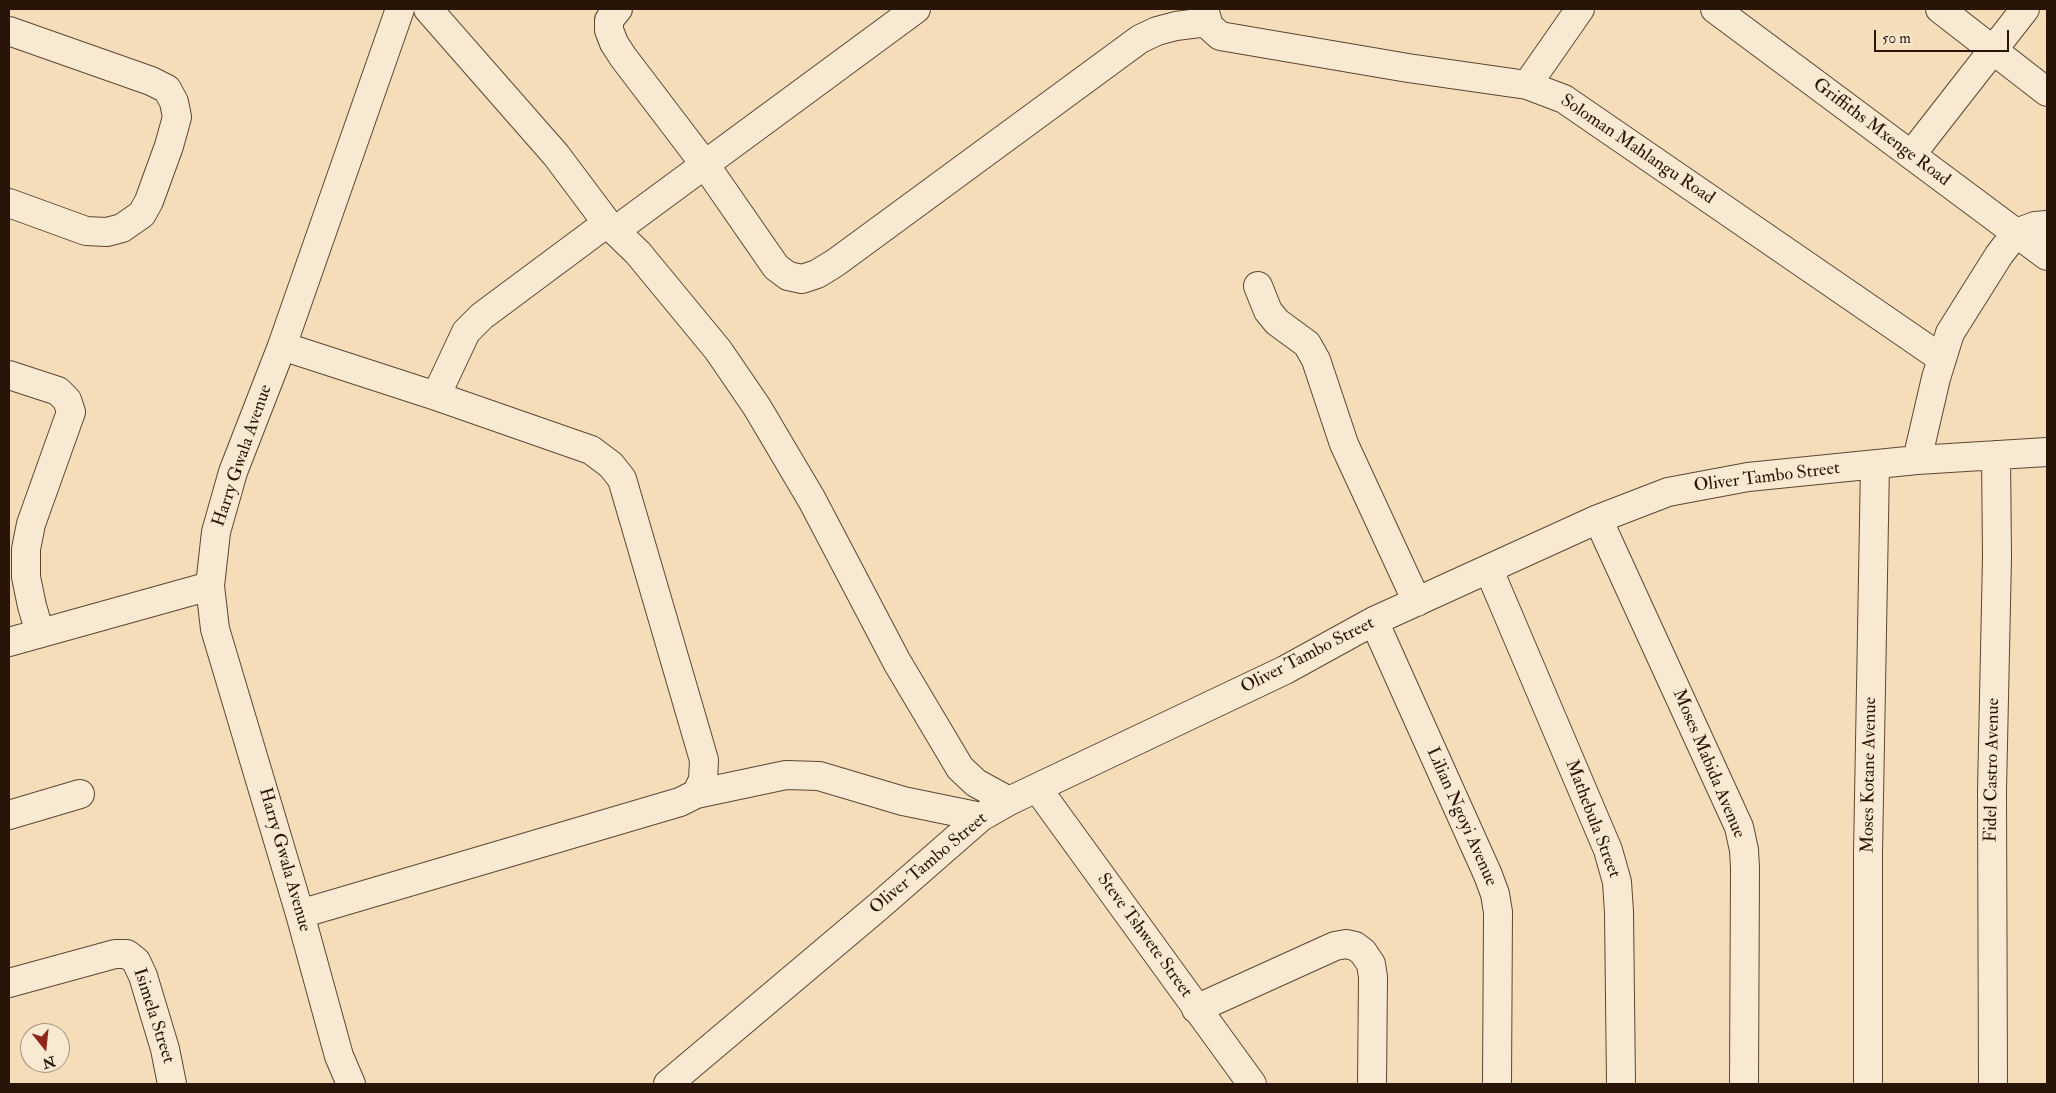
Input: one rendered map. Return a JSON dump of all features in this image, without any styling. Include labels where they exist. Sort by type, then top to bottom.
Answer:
[{"type":"street","name":"Harry Gwala Avenue","points":[[351,1084],[339,1056],[300,914],[215,629],[210,586],[216,532],[233,472],[282,346],[400,9]]},
{"type":"street","points":[[428,9],[556,155],[611,226],[638,252],[718,350],[757,407],[812,500],[897,662],[960,768],[976,783],[1009,801]]},
{"type":"street","points":[[618,9],[609,20],[609,30],[614,43],[706,166],[776,267],[788,276],[802,279],[817,274],[835,263],[1140,39],[1157,31],[1205,16]]},
{"type":"street","points":[[436,396],[466,332],[503,300],[611,226],[706,166],[916,9]]},
{"type":"street","points":[[1527,85],[1580,9]]},
{"type":"street","name":"Griffiths Mxenge Road","points":[[1714,9],[2047,256]]},
{"type":"street","points":[[1940,9],[2047,92]]},
{"type":"street","points":[[1911,155],[2025,9]]},
{"type":"street","name":"Soloman Mahlangu Road","points":[[1205,16],[1220,36],[1408,68],[1527,85],[1564,99],[1941,358]]},
{"type":"street","points":[[9,31],[151,81],[167,90],[174,102],[177,117],[169,146],[148,202],[142,214],[122,228],[107,232],[86,230],[9,203]]},
{"type":"street","points":[[1917,460],[1941,358],[1950,333],[1999,255],[2016,233],[2035,226],[2047,225]]},
{"type":"street","points":[[1258,286],[1268,311],[1277,322],[1307,344],[1316,360],[1344,444],[1417,602]]},
{"type":"street","points":[[282,346],[436,396],[591,450],[611,465],[622,479],[704,760],[703,780],[696,794]]},
{"type":"street","points":[[9,375],[58,391],[67,400],[71,412],[31,524],[26,549],[26,577],[40,634]]},
{"type":"street","name":"Oliver Tambo Street","points":[[668,1084],[879,906],[981,817],[1009,801],[1285,670],[1374,621],[1598,519],[1668,492],[1748,477],[1917,460],[2047,452]]},
{"type":"street","name":"Fidel Castro Avenue","points":[[1993,1084],[1992,791],[1997,557],[1996,455]]},
{"type":"street","name":"Moses Kotane Avenue","points":[[1868,1084],[1868,853],[1875,465]]},
{"type":"street","name":"Moses Mabida Avenue","points":[[1598,519],[1739,827],[1744,850],[1745,868],[1744,1084]]},
{"type":"street","name":"Mathebula Street","points":[[1489,570],[1608,850],[1617,882],[1621,1084]]},
{"type":"street","points":[[9,642],[210,586]]},
{"type":"street","name":"Lilian Ngoyi Avenue","points":[[1374,621],[1488,875],[1494,894],[1498,912],[1497,1084]]},
{"type":"street","points":[[300,914],[680,802],[696,794],[786,775],[819,776],[903,801],[981,817]]},
{"type":"street","name":"Steve Tshwete Street","points":[[1037,788],[1252,1084]]},
{"type":"street","points":[[9,814],[80,794]]},
{"type":"street","points":[[1196,1009],[1335,946],[1346,944],[1355,946],[1363,952],[1371,964],[1374,977],[1372,1084]]},
{"type":"street","name":"Isimela Street","points":[[9,983],[115,954],[127,954],[136,961],[143,976],[165,1049],[172,1084]]}]
